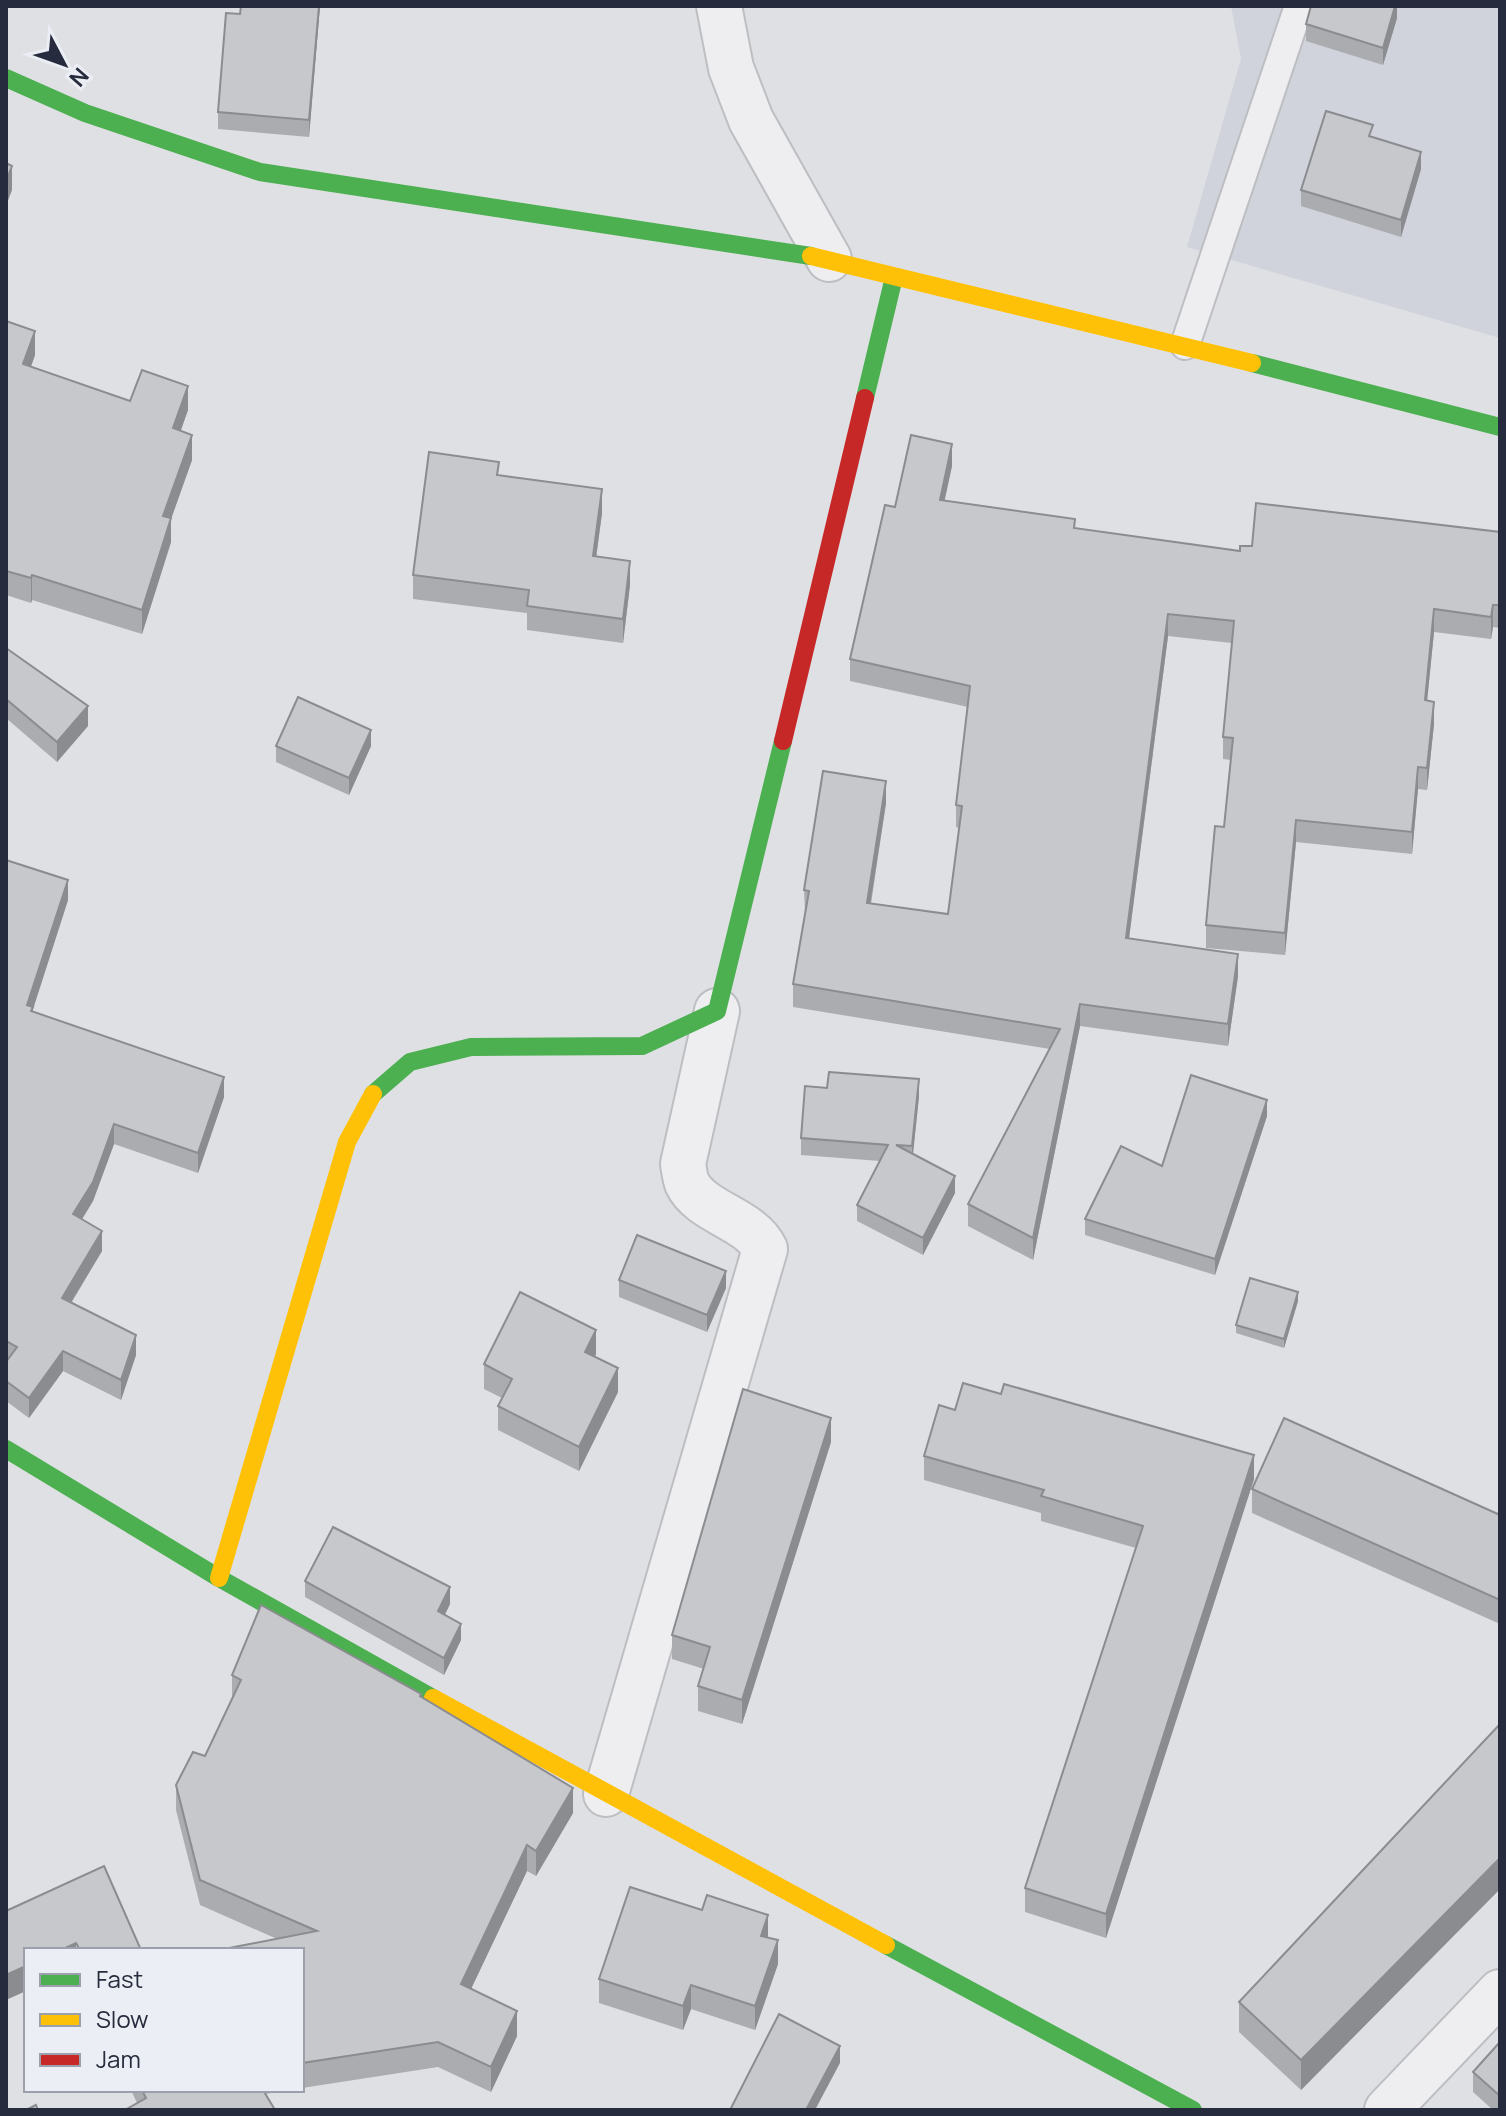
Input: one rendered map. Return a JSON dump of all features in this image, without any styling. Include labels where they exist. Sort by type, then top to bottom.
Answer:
[{"type":"street","points":[[719,6],[731,68],[751,120],[829,259]]},
{"type":"street","points":[[6,78],[85,113],[260,172],[829,259],[1185,345],[1500,427]]},
{"type":"street","points":[[606,1794],[765,1249],[759,1236],[697,1196],[687,1183],[683,1164],[894,277]]},
{"type":"street","points":[[219,1578],[347,1142],[372,1095],[410,1062],[471,1047],[642,1046],[717,1011]]},
{"type":"street","points":[[6,1449],[219,1578],[606,1794],[1193,2110]]},
{"type":"street","points":[[1387,2110],[1500,1992]]},
{"type":"lane","points":[[1185,345],[1299,6]]},
{"type":"shaded area","points":[[1231,6],[1500,6],[1500,338],[1187,247],[1241,59]]},
{"type":"building","points":[[241,6],[319,6],[309,120],[218,112],[226,13],[240,14]]},
{"type":"building","points":[[1311,6],[1395,6],[1383,48],[1306,24]]},
{"type":"building","points":[[1326,111],[1373,125],[1369,136],[1421,152],[1401,220],[1301,190]]},
{"type":"building","points":[[6,163],[12,166],[6,181]]},
{"type":"building","points":[[6,321],[35,331],[23,364],[130,401],[142,370],[188,386],[173,428],[192,435],[163,516],[171,518],[142,610],[32,575],[31,578],[6,571]]},
{"type":"building","points":[[911,435],[952,444],[940,500],[1075,519],[1074,528],[1240,551],[1240,546],[1252,546],[1256,503],[1500,532],[1500,605],[1493,605],[1491,617],[1434,609],[1425,700],[1434,702],[1427,768],[1418,767],[1412,832],[1296,820],[1285,933],[1206,925],[1215,826],[1224,827],[1233,738],[1223,737],[1234,621],[1168,614],[1126,938],[1238,954],[1228,1024],[1080,1004],[1033,1238],[968,1204],[1060,1029],[793,984],[809,891],[804,890],[823,771],[886,781],[867,903],[948,914],[962,806],[956,805],[970,686],[850,659],[885,505],[895,507]]},
{"type":"building","points":[[429,452],[499,462],[497,475],[602,489],[593,556],[630,561],[623,619],[527,606],[529,590],[413,575]]},
{"type":"building","points":[[6,648],[88,706],[57,742],[6,699]]},
{"type":"building","points":[[298,697],[371,730],[349,778],[276,746]]},
{"type":"building","points":[[6,860],[68,880],[27,1005],[33,1007],[31,1011],[224,1077],[198,1153],[114,1124],[93,1182],[73,1214],[102,1231],[62,1298],[136,1335],[121,1380],[63,1351],[29,1398],[6,1381],[6,1362],[17,1347],[6,1341]]},
{"type":"building","points":[[829,1072],[919,1079],[912,1146],[896,1145],[955,1176],[923,1238],[857,1205],[888,1145],[801,1138],[805,1086],[827,1088]]},
{"type":"building","points":[[1191,1075],[1267,1100],[1215,1259],[1085,1219],[1121,1146],[1162,1166]]},
{"type":"building","points":[[637,1235],[726,1271],[707,1315],[619,1280]]},
{"type":"building","points":[[1250,1278],[1298,1292],[1284,1339],[1236,1325]]},
{"type":"building","points":[[520,1292],[596,1330],[585,1352],[618,1368],[579,1447],[498,1406],[512,1379],[484,1364]]},
{"type":"building","points":[[963,1383],[1001,1394],[1004,1384],[1254,1455],[1106,1914],[1025,1888],[1143,1526],[1041,1496],[1044,1490],[924,1456],[939,1405],[955,1410]]},
{"type":"building","points":[[743,1389],[831,1418],[742,1700],[698,1686],[710,1647],[672,1635]]},
{"type":"building","points":[[1284,1418],[1500,1515],[1500,1600],[1252,1489]]},
{"type":"building","points":[[333,1527],[450,1587],[438,1611],[461,1624],[444,1658],[305,1581]]},
{"type":"building","points":[[261,1605],[421,1694],[573,1788],[536,1851],[527,1845],[461,1984],[517,2011],[491,2067],[438,2042],[304,2063],[304,1948],[229,1948],[317,1931],[200,1880],[176,1785],[193,1752],[205,1756],[241,1680],[232,1675]]},
{"type":"building","points":[[1500,1724],[1500,1858],[1301,2060],[1239,2002]]},
{"type":"building","points":[[104,1866],[140,1948],[79,1948],[76,1943],[65,1948],[24,1948],[24,1967],[6,1975],[6,1911]]},
{"type":"building","points":[[630,1887],[702,1910],[707,1895],[768,1915],[761,1936],[778,1940],[755,2006],[691,1985],[683,2006],[599,1979]]},
{"type":"building","points":[[779,2014],[840,2046],[806,2110],[730,2110]]},
{"type":"building","points":[[1500,2043],[1500,2096],[1473,2072]]},
{"type":"building","points":[[143,2092],[264,2092],[275,2110],[125,2110],[146,2098]]},
{"type":"traffic: fast","points":[[6,78],[85,113],[260,172],[811,256]]},
{"type":"traffic: fast","points":[[865,398],[894,277]]},
{"type":"traffic: fast","points":[[1252,363],[1500,427]]},
{"type":"traffic: fast","points":[[373,1094],[410,1062],[471,1047],[642,1046],[717,1011],[783,741]]},
{"type":"traffic: fast","points":[[6,1449],[219,1578],[433,1698]]},
{"type":"traffic: fast","points":[[886,1945],[1193,2110]]},
{"type":"traffic: slow","points":[[811,256],[1252,363]]},
{"type":"traffic: slow","points":[[219,1578],[347,1142],[373,1094]]},
{"type":"traffic: slow","points":[[433,1698],[886,1945]]},
{"type":"traffic: jam","points":[[783,741],[865,398]]}]
